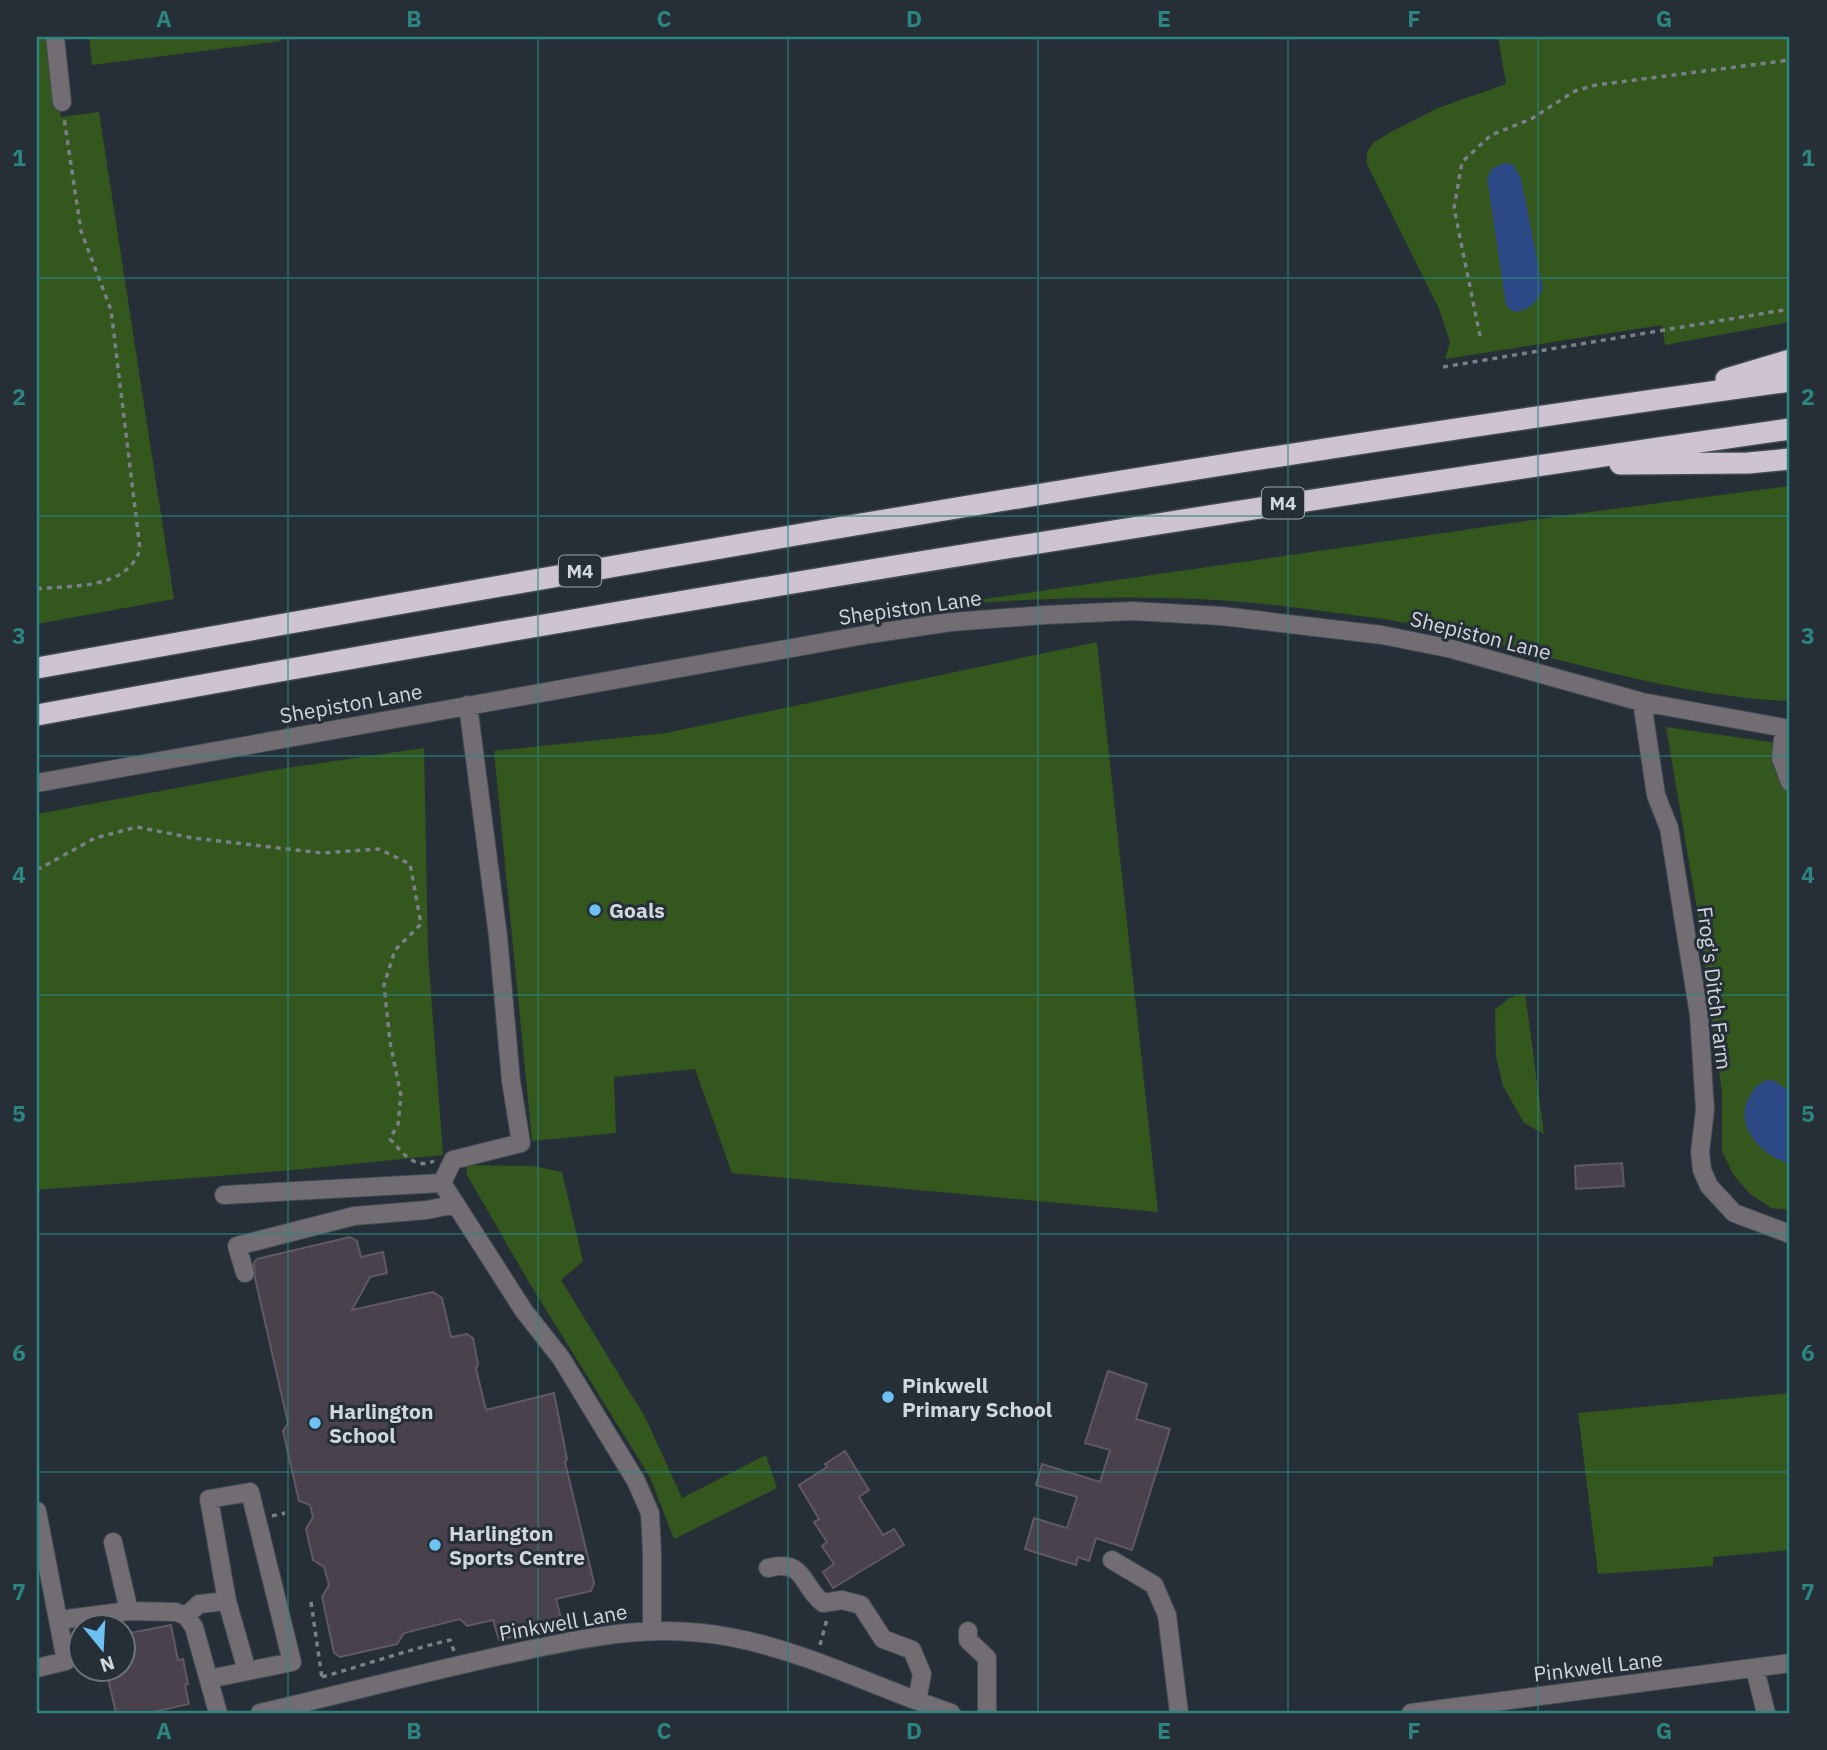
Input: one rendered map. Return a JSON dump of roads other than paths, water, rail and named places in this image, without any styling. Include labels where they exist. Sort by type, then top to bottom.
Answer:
[{"type":"highway","name":"M4","points":[[1660,398],[1790,360]]},
{"type":"highway","name":"M4","points":[[37,668],[485,587],[1486,422],[1790,381]]},
{"type":"highway","name":"M4","points":[[37,715],[589,617],[1026,544],[1790,429]]},
{"type":"highway","name":"M4","points":[[1540,465],[1748,463],[1790,458]]},
{"type":"street","points":[[55,37],[62,102]]},
{"type":"street","name":"Shepiston Lane","points":[[37,783],[951,622],[1132,611],[1222,616],[1382,635],[1452,649],[1642,702],[1787,729]]},
{"type":"street","name":"Frog's Ditch Farm","points":[[1642,702],[1658,812],[1669,828],[1699,1015],[1706,1110],[1700,1152],[1702,1170],[1709,1186],[1734,1213],[1790,1234]]},
{"type":"street","points":[[442,1183],[453,1160],[521,1143],[511,1081],[498,936],[468,705]]},
{"type":"street","points":[[1787,729],[1781,758],[1790,782]]},
{"type":"street","points":[[224,1195],[442,1183]]},
{"type":"street","points":[[442,1183],[524,1311],[561,1358],[636,1481],[650,1513],[653,1553],[652,1630]]},
{"type":"street","points":[[245,1273],[237,1246],[354,1216],[456,1205]]},
{"type":"street","points":[[209,1679],[292,1662],[250,1492],[209,1499],[227,1601],[247,1671]]},
{"type":"street","points":[[37,1511],[44,1577],[59,1620],[66,1661],[37,1668]]},
{"type":"street","points":[[113,1542],[129,1611]]},
{"type":"street","points":[[1112,1560],[1154,1585],[1167,1615],[1179,1713]]},
{"type":"street","points":[[768,1568],[779,1565],[799,1572],[817,1599],[823,1603],[842,1600],[861,1605],[883,1639],[912,1650],[922,1674],[917,1701]]},
{"type":"street","points":[[186,1616],[200,1604],[227,1601]]},
{"type":"street","points":[[59,1620],[129,1611],[176,1612],[186,1616],[194,1627],[218,1713]]},
{"type":"street","name":"Pinkwell Lane","points":[[260,1713],[328,1705],[458,1665],[600,1635],[678,1630],[734,1638],[781,1650],[951,1713]]},
{"type":"street","points":[[968,1631],[968,1640],[987,1658],[987,1713]]},
{"type":"street","name":"Pinkwell Lane","points":[[1411,1713],[1519,1706],[1790,1663]]},
{"type":"street","points":[[1755,1669],[1766,1713]]},
{"type":"water","points":[[1504,163],[1513,164],[1521,178],[1543,289],[1532,305],[1514,312],[1506,306],[1487,178],[1493,168]]},
{"type":"water","points":[[1767,1080],[1775,1081],[1790,1092],[1790,1164],[1769,1154],[1752,1137],[1747,1127],[1746,1106],[1751,1094]]},
{"type":"place","name":"Goals","points":[[595,910]]},
{"type":"place","name":"Pinkwell Primary School","points":[[888,1397]]},
{"type":"place","name":"Harlington School","points":[[315,1423]]},
{"type":"place","name":"Harlington Sports Centre","points":[[435,1545]]}]
